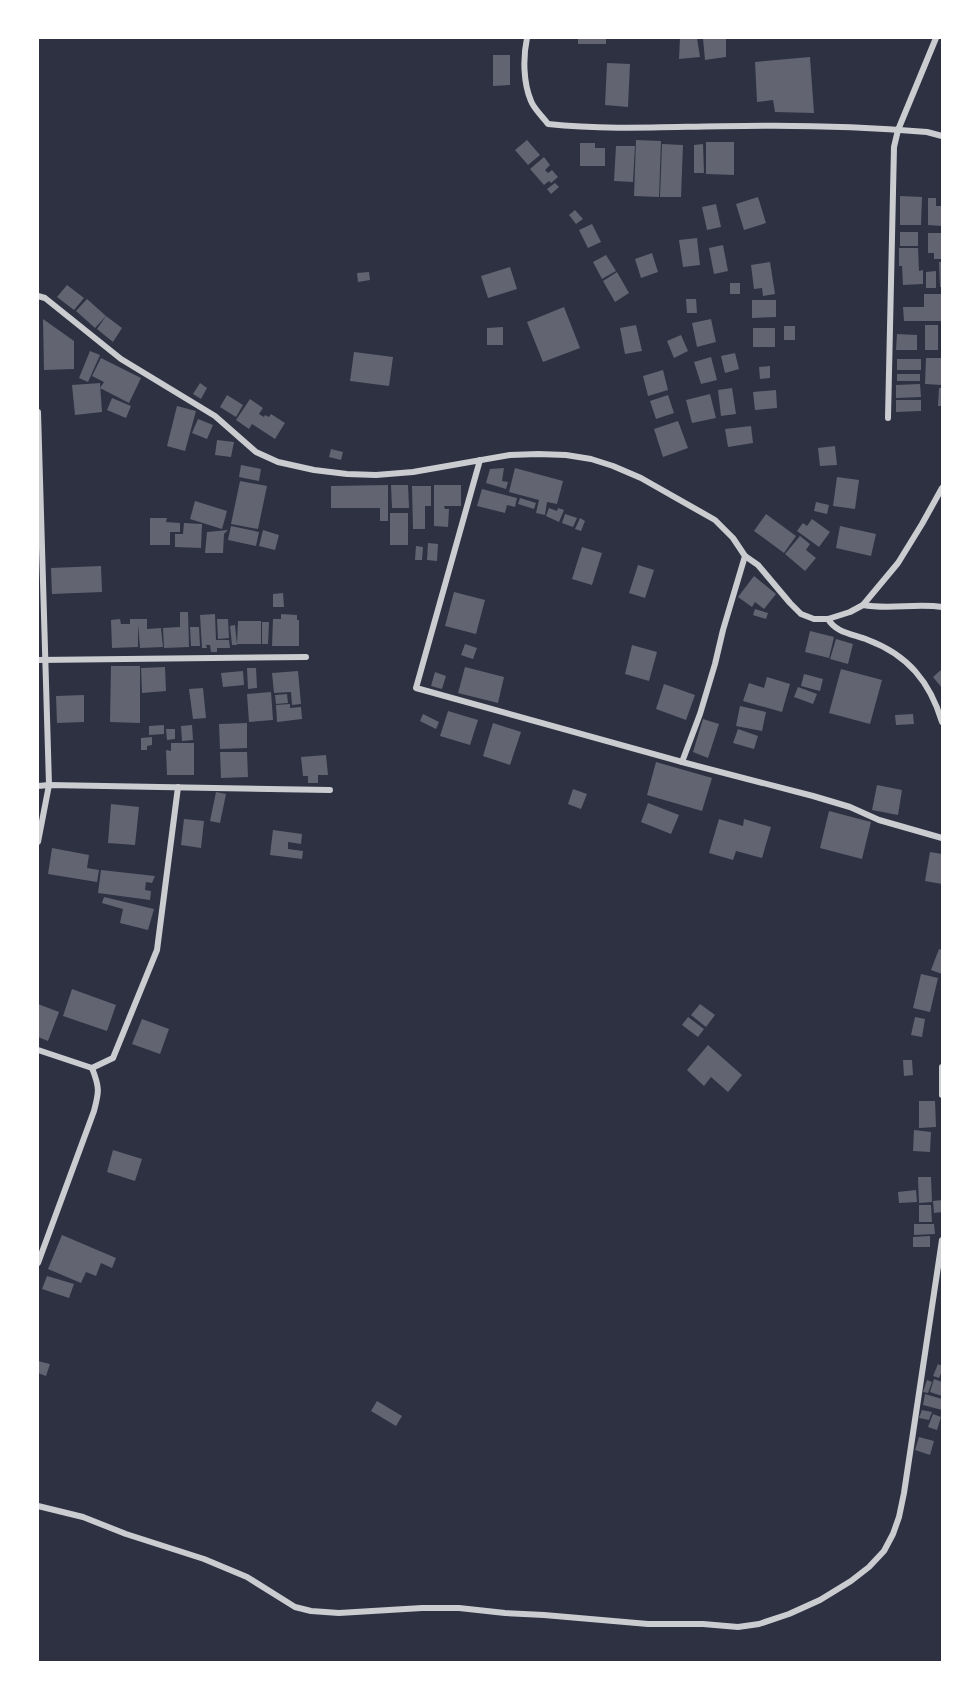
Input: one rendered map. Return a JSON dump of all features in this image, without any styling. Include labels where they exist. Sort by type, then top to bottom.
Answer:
[{"type":"street","points":[[527,38],[525,76],[531,101],[548,124],[655,129],[816,125],[927,132],[942,136]]},
{"type":"street","points":[[888,418],[894,147],[898,130],[936,38]]},
{"type":"street","points":[[38,296],[45,298],[121,359],[215,416],[256,453],[278,462],[314,470],[376,475],[413,472],[510,455],[566,455],[591,459],[613,466],[641,478],[715,520],[733,538],[745,556],[758,566],[801,614],[814,619],[828,619],[863,605],[898,562],[942,488]]},
{"type":"street","points":[[38,412],[49,785],[38,842]]},
{"type":"street","points":[[480,460],[416,688],[682,762],[822,798],[879,820],[942,838]]},
{"type":"street","points":[[682,762],[700,714],[745,556]]},
{"type":"street","points":[[863,605],[876,608],[908,606],[942,608]]},
{"type":"street","points":[[828,619],[832,626],[879,645],[915,669],[937,704],[942,722]]},
{"type":"street","points":[[38,660],[306,657]]},
{"type":"street","points":[[38,786],[330,790]]},
{"type":"street","points":[[38,1050],[92,1068],[113,1058],[158,950],[178,787]]},
{"type":"street","points":[[942,1067],[942,1095]]},
{"type":"street","points":[[38,1263],[94,1112],[99,1093],[98,1081],[92,1068]]},
{"type":"street","points":[[38,1506],[83,1517],[126,1534],[204,1559],[247,1576],[295,1607],[311,1611],[339,1613],[449,1608],[648,1624],[703,1624],[738,1627],[759,1624],[820,1600],[851,1581],[884,1551],[893,1534],[900,1517],[942,1240]]},
{"type":"building","points":[[578,38],[606,38],[606,44],[578,44]]},
{"type":"building","points":[[680,38],[697,38],[700,57],[679,59]]},
{"type":"building","points":[[703,38],[726,38],[726,57],[705,60]]},
{"type":"building","points":[[493,55],[510,55],[510,85],[493,86]]},
{"type":"building","points":[[810,57],[814,113],[775,112],[773,100],[757,102],[755,62]]},
{"type":"building","points":[[607,63],[630,64],[628,107],[605,105]]},
{"type":"building","points":[[527,140],[540,155],[528,165],[515,150]]},
{"type":"building","points":[[636,140],[661,141],[659,197],[634,196]]},
{"type":"building","points":[[706,142],[734,142],[734,175],[706,174]]},
{"type":"building","points":[[580,143],[595,143],[595,148],[605,148],[605,166],[580,166]]},
{"type":"building","points":[[662,144],[683,145],[681,197],[660,197]]},
{"type":"building","points":[[703,144],[704,173],[694,173],[694,145]]},
{"type":"building","points":[[616,146],[635,146],[633,182],[614,181]]},
{"type":"building","points":[[544,157],[550,165],[545,170],[548,173],[552,170],[558,177],[544,185],[530,169]]},
{"type":"building","points":[[555,183],[559,187],[551,194],[547,189]]},
{"type":"building","points":[[900,196],[922,197],[921,225],[900,225]]},
{"type":"building","points":[[758,197],[766,223],[744,230],[736,204]]},
{"type":"building","points":[[928,198],[936,198],[936,206],[942,206],[942,226],[928,225]]},
{"type":"building","points":[[716,204],[721,227],[707,230],[702,207]]},
{"type":"building","points":[[575,210],[583,219],[576,224],[569,215]]},
{"type":"building","points":[[592,224],[601,242],[588,248],[579,230]]},
{"type":"building","points":[[900,232],[918,232],[918,246],[900,246]]},
{"type":"building","points":[[928,233],[941,233],[942,259],[934,259],[934,253],[928,253]]},
{"type":"building","points":[[697,238],[700,265],[683,267],[679,240]]},
{"type":"building","points":[[723,245],[728,271],[714,274],[709,248]]},
{"type":"building","points":[[899,248],[918,248],[919,271],[923,270],[923,284],[903,285],[902,266],[899,266]]},
{"type":"building","points":[[652,253],[658,272],[641,278],[635,259]]},
{"type":"building","points":[[606,255],[616,271],[602,279],[593,262]]},
{"type":"building","points":[[770,262],[775,294],[763,296],[762,288],[754,289],[751,265]]},
{"type":"building","points":[[939,262],[942,262],[942,287],[940,287]]},
{"type":"building","points":[[510,267],[517,289],[488,298],[481,276]]},
{"type":"building","points":[[936,271],[936,288],[926,288],[926,272]]},
{"type":"building","points":[[369,272],[370,280],[358,282],[357,273]]},
{"type":"building","points":[[617,272],[629,293],[615,302],[603,281]]},
{"type":"building","points":[[730,283],[740,283],[740,294],[730,294]]},
{"type":"building","points":[[67,285],[84,298],[74,310],[57,297]]},
{"type":"building","points":[[924,294],[942,294],[942,321],[904,321],[903,307],[924,307]]},
{"type":"building","points":[[87,299],[106,316],[95,328],[76,311]]},
{"type":"building","points":[[686,299],[696,299],[697,313],[687,313]]},
{"type":"building","points":[[752,300],[776,300],[776,317],[752,318]]},
{"type":"building","points":[[564,307],[580,348],[543,362],[527,322]]},
{"type":"building","points":[[106,316],[122,328],[113,342],[97,329]]},
{"type":"building","points":[[43,319],[74,341],[74,369],[44,370]]},
{"type":"building","points":[[711,319],[716,342],[697,347],[692,323]]},
{"type":"building","points":[[636,325],[642,351],[625,354],[620,328]]},
{"type":"building","points":[[925,325],[938,325],[938,350],[925,350]]},
{"type":"building","points":[[784,326],[795,326],[795,340],[784,340]]},
{"type":"building","points":[[503,327],[503,345],[487,345],[487,328]]},
{"type":"building","points":[[753,328],[775,328],[775,347],[753,347]]},
{"type":"building","points":[[897,334],[917,335],[917,350],[896,350]]},
{"type":"building","points":[[681,335],[688,351],[674,358],[667,341]]},
{"type":"building","points":[[90,351],[100,355],[88,382],[79,378]]},
{"type":"building","points":[[354,352],[393,357],[389,386],[350,381]]},
{"type":"building","points":[[735,353],[739,369],[725,373],[721,356]]},
{"type":"building","points":[[711,357],[717,380],[701,384],[694,362]]},
{"type":"building","points":[[101,358],[141,378],[129,403],[100,388],[104,382],[92,376]]},
{"type":"building","points":[[926,358],[942,358],[942,385],[925,384]]},
{"type":"building","points":[[897,359],[921,359],[921,370],[897,370]]},
{"type":"building","points":[[770,366],[770,378],[760,379],[759,367]]},
{"type":"building","points":[[663,370],[668,390],[648,396],[643,376]]},
{"type":"building","points":[[897,374],[920,374],[920,381],[897,381]]},
{"type":"building","points":[[100,383],[102,412],[75,415],[72,385]]},
{"type":"building","points":[[200,383],[207,388],[201,399],[193,394]]},
{"type":"building","points":[[920,384],[921,397],[896,398],[896,385]]},
{"type":"building","points":[[732,388],[736,414],[721,416],[718,390]]},
{"type":"building","points":[[939,388],[942,388],[942,406],[938,406]]},
{"type":"building","points":[[776,390],[777,408],[755,410],[753,392]]},
{"type":"building","points":[[710,394],[716,418],[692,423],[686,400]]},
{"type":"building","points":[[227,395],[243,405],[236,417],[220,407]]},
{"type":"building","points":[[668,395],[674,413],[656,419],[650,401]]},
{"type":"building","points":[[112,398],[131,406],[126,418],[107,410]]},
{"type":"building","points":[[250,399],[263,408],[259,414],[269,417],[271,414],[285,423],[275,439],[252,424],[249,429],[236,420]]},
{"type":"building","points":[[896,400],[921,400],[921,411],[896,412]]},
{"type":"building","points":[[177,406],[196,411],[185,451],[167,446]]},
{"type":"building","points":[[198,419],[213,425],[207,439],[192,433]]},
{"type":"building","points":[[678,421],[688,448],[663,457],[654,429]]},
{"type":"building","points":[[751,426],[753,443],[728,447],[725,429]]},
{"type":"building","points":[[217,440],[234,442],[231,457],[215,455]]},
{"type":"building","points":[[835,446],[837,465],[820,466],[818,448]]},
{"type":"building","points":[[331,449],[343,452],[341,460],[329,457]]},
{"type":"building","points":[[241,465],[261,469],[259,481],[239,477]]},
{"type":"building","points":[[504,468],[502,481],[508,482],[506,489],[486,483],[490,469]]},
{"type":"building","points":[[515,468],[563,481],[557,504],[547,502],[545,515],[536,513],[539,500],[509,492]]},
{"type":"building","points":[[837,477],[859,480],[855,509],[833,506]]},
{"type":"building","points":[[240,481],[267,486],[258,529],[231,524]]},
{"type":"building","points":[[388,485],[388,521],[380,521],[380,508],[331,508],[331,486]]},
{"type":"building","points":[[391,485],[408,485],[409,508],[392,508]]},
{"type":"building","points":[[434,485],[461,485],[461,506],[444,506],[445,509],[449,509],[448,527],[434,526]]},
{"type":"building","points":[[412,486],[431,486],[431,506],[425,506],[425,529],[413,529]]},
{"type":"building","points":[[482,489],[517,498],[515,507],[507,505],[505,513],[477,506]]},
{"type":"building","points":[[520,498],[536,503],[534,509],[518,504]]},
{"type":"building","points":[[195,501],[227,511],[222,529],[190,519]]},
{"type":"building","points":[[816,502],[829,505],[827,514],[814,511]]},
{"type":"building","points":[[549,508],[557,511],[558,508],[564,510],[559,522],[546,516]]},
{"type":"building","points":[[390,513],[408,513],[408,545],[390,545]]},
{"type":"building","points":[[565,514],[577,518],[573,527],[562,523]]},
{"type":"building","points":[[766,514],[796,536],[784,553],[754,531]]},
{"type":"building","points":[[150,518],[167,518],[166,522],[180,523],[180,532],[170,532],[170,545],[150,545]]},
{"type":"building","points":[[580,518],[585,521],[581,531],[575,529]]},
{"type":"building","points":[[812,519],[830,532],[819,547],[797,531],[803,523],[807,526]]},
{"type":"building","points":[[184,523],[202,524],[201,548],[175,547],[175,534],[183,534]]},
{"type":"building","points":[[231,526],[259,532],[256,546],[228,540]]},
{"type":"building","points":[[840,526],[876,534],[871,556],[836,548]]},
{"type":"building","points":[[228,530],[224,534],[223,553],[205,553],[207,532]]},
{"type":"building","points":[[263,530],[279,535],[275,550],[259,546]]},
{"type":"building","points":[[800,536],[810,544],[806,550],[816,558],[805,571],[785,554]]},
{"type":"building","points":[[428,543],[438,544],[437,561],[427,560]]},
{"type":"building","points":[[416,546],[423,547],[422,560],[415,560]]},
{"type":"building","points":[[582,547],[602,553],[592,585],[572,579]]},
{"type":"building","points":[[638,565],[654,570],[645,598],[629,593]]},
{"type":"building","points":[[101,566],[102,592],[52,594],[51,568]]},
{"type":"building","points":[[754,576],[776,594],[764,609],[755,602],[752,607],[738,597]]},
{"type":"building","points":[[454,592],[485,600],[476,634],[445,626]]},
{"type":"building","points":[[283,593],[284,607],[273,607],[273,594]]},
{"type":"building","points":[[755,609],[768,613],[766,619],[753,615]]},
{"type":"building","points":[[180,612],[188,612],[189,647],[164,648],[163,628],[180,627]]},
{"type":"building","points":[[215,614],[216,640],[229,640],[230,648],[217,648],[217,652],[211,652],[210,645],[202,648],[200,615]]},
{"type":"building","points":[[281,614],[297,615],[299,646],[272,646],[273,619],[281,619]]},
{"type":"building","points":[[120,619],[121,624],[130,624],[130,619],[147,619],[147,629],[161,628],[163,647],[140,648],[138,624],[138,647],[112,648],[111,620]]},
{"type":"building","points":[[217,619],[228,619],[229,638],[218,639]]},
{"type":"building","points":[[238,621],[261,621],[261,644],[237,644]]},
{"type":"building","points":[[262,622],[269,622],[268,644],[262,644]]},
{"type":"building","points":[[235,625],[237,645],[232,645],[230,626]]},
{"type":"building","points":[[190,627],[199,627],[200,646],[191,646]]},
{"type":"building","points":[[810,631],[834,637],[829,658],[805,652]]},
{"type":"building","points":[[836,639],[853,644],[848,664],[830,659]]},
{"type":"building","points":[[465,644],[477,648],[473,659],[461,655]]},
{"type":"building","points":[[632,645],[657,652],[649,681],[625,674]]},
{"type":"building","points":[[111,666],[140,666],[140,723],[110,722]]},
{"type":"building","points":[[165,667],[166,691],[142,693],[141,668]]},
{"type":"building","points":[[465,667],[504,677],[498,703],[458,693]]},
{"type":"building","points":[[247,668],[256,668],[257,688],[248,689]]},
{"type":"building","points":[[841,669],[882,680],[870,724],[829,713]]},
{"type":"building","points":[[942,669],[942,688],[933,677]]},
{"type":"building","points":[[243,671],[244,685],[223,687],[221,673]]},
{"type":"building","points":[[298,671],[301,704],[292,705],[291,692],[274,693],[272,673]]},
{"type":"building","points":[[435,672],[446,676],[442,689],[431,686]]},
{"type":"building","points":[[804,674],[823,679],[820,691],[801,686]]},
{"type":"building","points":[[767,677],[790,684],[782,712],[743,701],[749,683],[764,688]]},
{"type":"building","points":[[664,684],[695,695],[686,720],[656,709]]},
{"type":"building","points":[[798,687],[817,694],[813,704],[794,697]]},
{"type":"building","points":[[203,688],[206,718],[193,719],[189,689]]},
{"type":"building","points":[[271,692],[273,720],[249,722],[247,694]]},
{"type":"building","points":[[287,694],[288,703],[276,704],[275,695]]},
{"type":"building","points":[[84,695],[84,722],[57,723],[56,696]]},
{"type":"building","points":[[290,704],[290,708],[301,707],[302,719],[277,722],[276,705]]},
{"type":"building","points":[[740,706],[766,712],[762,731],[736,726]]},
{"type":"building","points":[[448,711],[478,720],[470,745],[440,736]]},
{"type":"building","points":[[423,714],[439,722],[436,729],[420,721]]},
{"type":"building","points":[[913,714],[914,724],[896,725],[895,715]]},
{"type":"building","points":[[703,719],[719,724],[708,758],[693,752]]},
{"type":"building","points":[[247,723],[247,748],[220,749],[219,724]]},
{"type":"building","points":[[493,723],[521,732],[510,765],[483,756]]},
{"type":"building","points":[[164,725],[164,734],[149,735],[149,726]]},
{"type":"building","points":[[192,725],[193,740],[182,741],[181,726]]},
{"type":"building","points":[[166,729],[175,729],[175,739],[167,740]]},
{"type":"building","points":[[738,729],[758,736],[754,749],[733,743]]},
{"type":"building","points":[[152,737],[152,745],[147,746],[147,750],[141,750],[141,738]]},
{"type":"building","points":[[171,743],[194,743],[194,775],[167,775],[166,750],[171,751]]},
{"type":"building","points":[[220,752],[247,752],[248,777],[221,778]]},
{"type":"building","points":[[326,755],[328,775],[318,775],[318,783],[308,783],[308,776],[303,776],[301,757]]},
{"type":"building","points":[[656,762],[712,778],[702,811],[647,795]]},
{"type":"building","points":[[877,785],[902,790],[898,815],[872,810]]},
{"type":"building","points":[[573,789],[587,794],[581,809],[568,804]]},
{"type":"building","points":[[216,792],[226,794],[220,823],[210,821]]},
{"type":"building","points":[[648,803],[679,815],[671,834],[641,822]]},
{"type":"building","points":[[111,804],[139,807],[135,845],[108,843]]},
{"type":"building","points":[[829,811],[871,822],[862,859],[820,848]]},
{"type":"building","points":[[184,819],[204,821],[201,848],[181,845]]},
{"type":"building","points":[[719,819],[743,826],[744,819],[771,827],[762,858],[736,851],[733,860],[709,853]]},
{"type":"building","points":[[273,830],[302,834],[301,844],[288,842],[288,849],[303,851],[302,859],[270,855]]},
{"type":"building","points":[[52,848],[89,855],[87,868],[99,870],[97,882],[48,874]]},
{"type":"building","points":[[930,852],[942,854],[942,884],[925,881]]},
{"type":"building","points":[[101,870],[155,876],[152,883],[146,882],[145,890],[151,891],[150,900],[98,893]]},
{"type":"building","points":[[104,897],[154,909],[148,930],[120,923],[123,909],[102,903]]},
{"type":"building","points":[[939,949],[942,950],[942,974],[931,970]]},
{"type":"building","points":[[921,974],[938,978],[930,1012],[913,1008]]},
{"type":"building","points":[[72,989],[116,1005],[107,1031],[63,1016]]},
{"type":"building","points":[[38,1004],[59,1012],[48,1041],[38,1037]]},
{"type":"building","points":[[700,1004],[715,1015],[706,1027],[691,1015]]},
{"type":"building","points":[[688,1017],[704,1029],[698,1037],[682,1025]]},
{"type":"building","points":[[915,1017],[925,1019],[922,1037],[911,1035]]},
{"type":"building","points":[[142,1019],[169,1029],[160,1054],[132,1044]]},
{"type":"building","points":[[708,1045],[742,1075],[728,1092],[711,1077],[704,1086],[687,1070]]},
{"type":"building","points":[[903,1060],[912,1060],[913,1075],[904,1076]]},
{"type":"building","points":[[919,1101],[935,1101],[936,1127],[919,1128]]},
{"type":"building","points":[[914,1130],[931,1132],[930,1152],[913,1151]]},
{"type":"building","points":[[113,1150],[142,1159],[135,1181],[107,1172]]},
{"type":"building","points":[[918,1177],[931,1177],[932,1202],[919,1203]]},
{"type":"building","points":[[916,1190],[917,1202],[899,1203],[898,1192]]},
{"type":"building","points":[[942,1200],[942,1212],[934,1213],[933,1201]]},
{"type":"building","points":[[919,1205],[931,1205],[932,1222],[919,1222]]},
{"type":"building","points":[[914,1224],[934,1224],[935,1234],[914,1235]]},
{"type":"building","points":[[62,1235],[116,1258],[112,1268],[101,1263],[96,1276],[86,1272],[81,1283],[48,1269]]},
{"type":"building","points":[[930,1236],[930,1247],[913,1247],[913,1237]]},
{"type":"building","points":[[47,1276],[74,1284],[69,1298],[42,1289]]},
{"type":"building","points":[[38,1361],[50,1364],[46,1376],[38,1373]]},
{"type":"building","points":[[938,1364],[942,1366],[939,1378],[933,1376]]},
{"type":"building","points":[[934,1379],[942,1382],[942,1396],[930,1392]]},
{"type":"building","points":[[927,1380],[932,1382],[928,1393],[923,1392]]},
{"type":"building","points":[[925,1394],[942,1399],[942,1410],[923,1405]]},
{"type":"building","points":[[377,1401],[402,1416],[396,1426],[371,1411]]},
{"type":"building","points":[[922,1410],[932,1412],[929,1420],[919,1418]]},
{"type":"building","points":[[933,1414],[941,1417],[937,1430],[928,1427]]},
{"type":"building","points":[[919,1437],[934,1441],[930,1455],[915,1450]]}]
